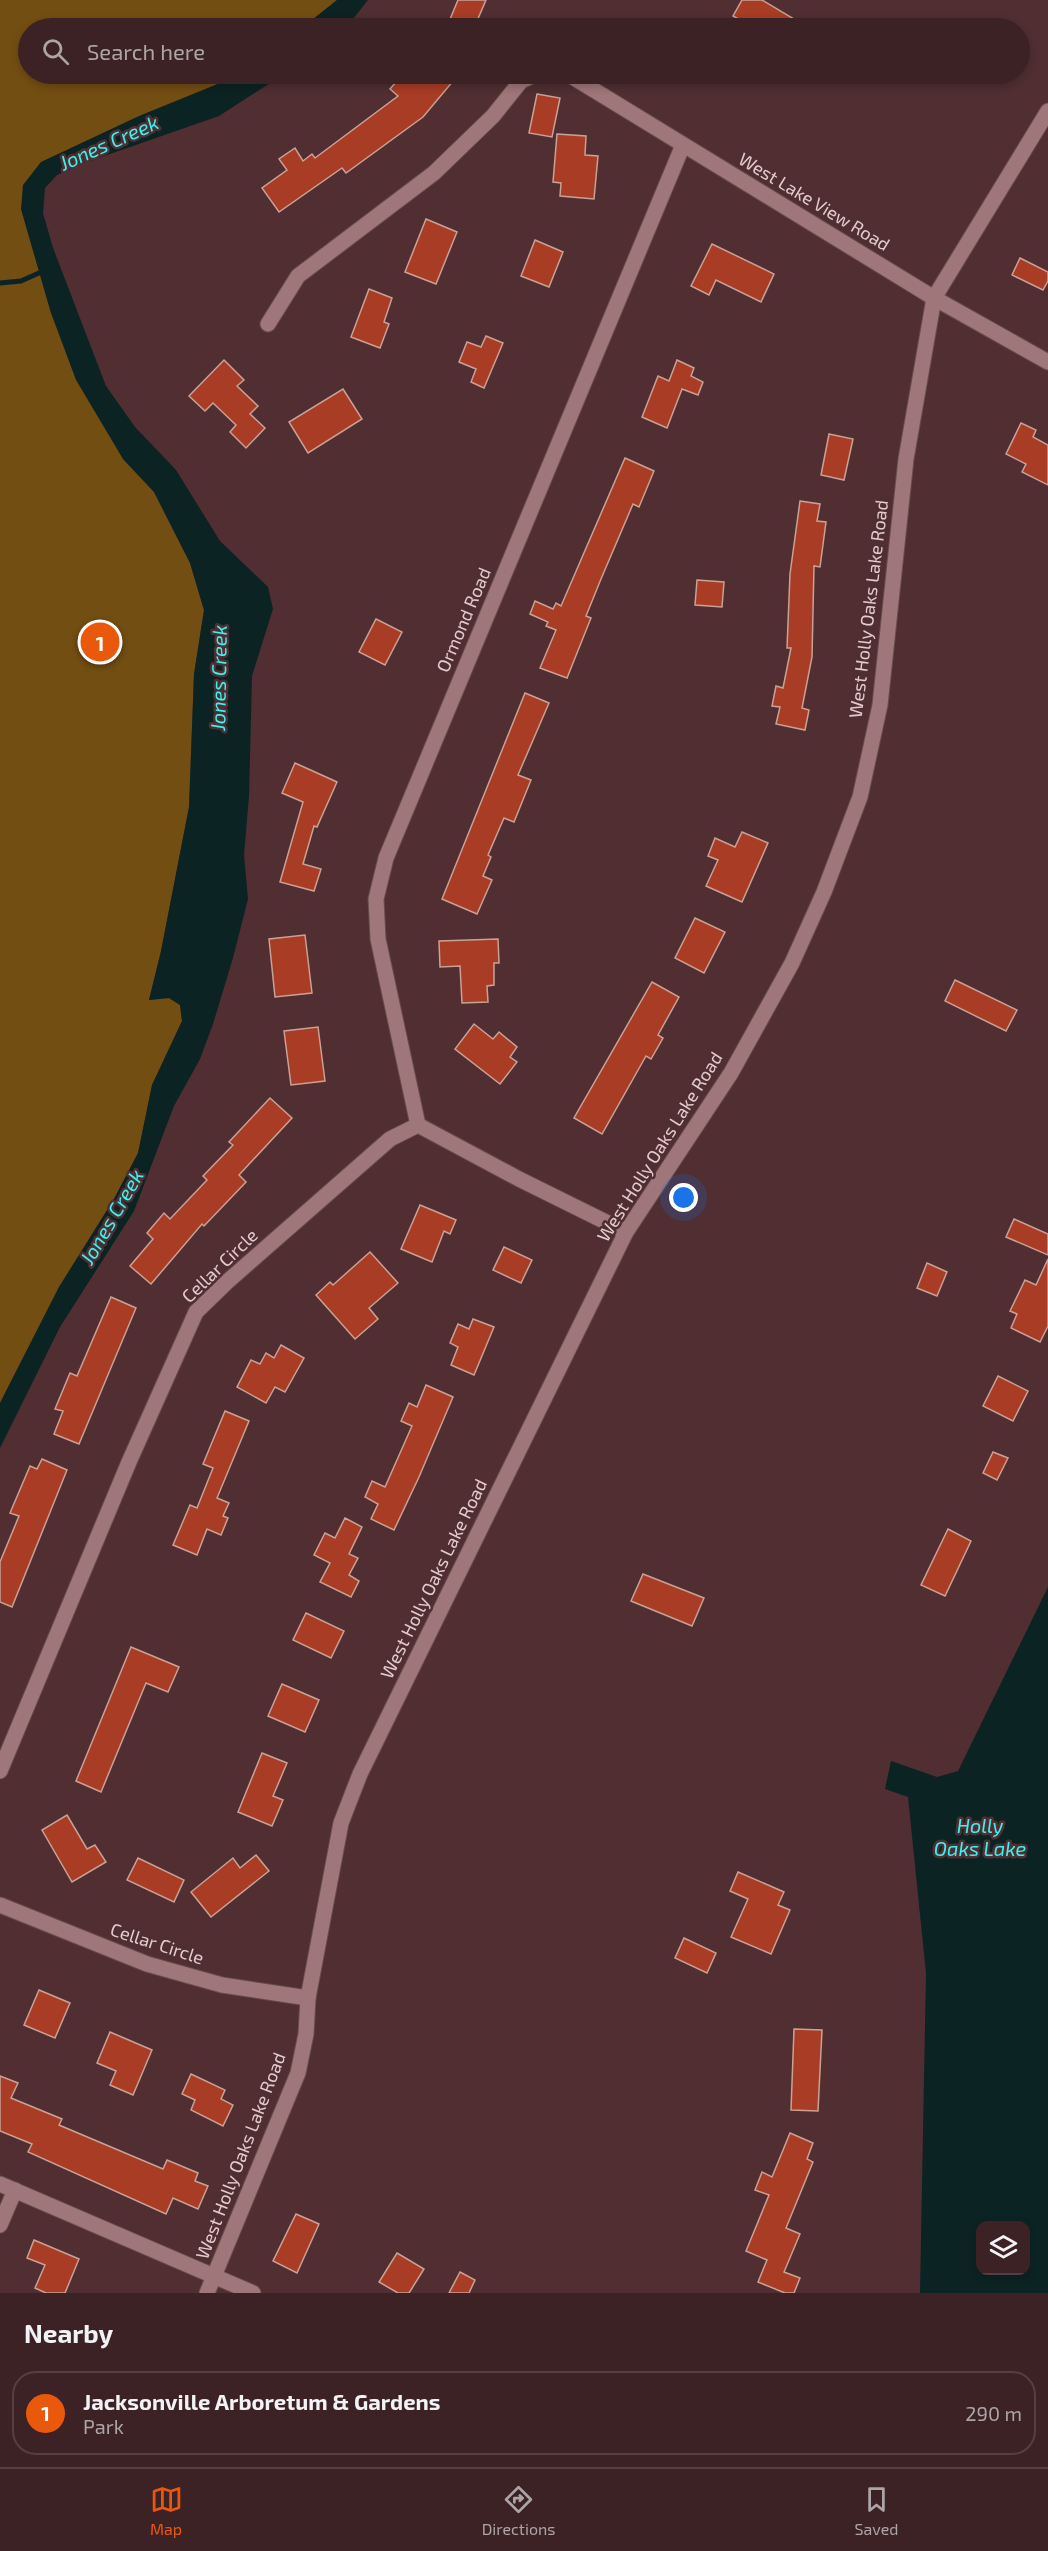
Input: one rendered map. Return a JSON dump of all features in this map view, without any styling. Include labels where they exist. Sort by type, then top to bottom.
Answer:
[{"type":"street","points":[[268,324],[298,276],[434,173],[493,116],[518,84]]},
{"type":"street","name":"West Lake View Road","points":[[584,84],[934,298],[1048,362]]},
{"type":"street","name":"West Holly Oaks Lake Road","points":[[207,2293],[298,2073],[306,2034],[308,1998],[340,1823],[360,1774],[626,1232],[732,1073],[792,963],[825,892],[860,797],[880,705],[906,459],[934,298],[1048,111]]},
{"type":"street","name":"Ormond Road","points":[[418,1125],[378,939],[376,899],[386,858],[683,145]]},
{"type":"street","points":[[418,1125],[519,1179],[626,1232]]},
{"type":"street","name":"Cellar Circle","points":[[0,1771],[129,1462],[196,1312],[228,1281],[390,1139],[418,1125]]},
{"type":"street","name":"Cellar Circle","points":[[0,1905],[147,1964],[222,1985],[308,1998]]},
{"type":"street","points":[[0,2184],[254,2293]]},
{"type":"street","points":[[0,2225],[15,2190]]},
{"type":"shaded area","points":[[0,0],[337,0],[314,18],[18,18],[18,84],[218,84],[41,162],[21,209],[51,313],[123,459],[154,492],[190,563],[204,610],[194,674],[189,807],[161,951],[149,1000],[169,998],[180,1005],[182,1021],[152,1085],[138,1153],[114,1199],[59,1287],[0,1403]]},
{"type":"water","points":[[337,0],[368,0],[354,18],[314,18]]},
{"type":"water","name":"Jones Creek","points":[[218,84],[269,84],[219,116],[84,163],[57,175],[45,188],[43,213],[53,248],[106,386],[135,427],[176,470],[220,541],[268,587],[273,609],[252,676],[249,796],[244,855],[248,899],[213,1024],[200,1059],[174,1106],[134,1211],[60,1327],[0,1448],[0,1403],[59,1287],[114,1199],[138,1153],[152,1085],[182,1021],[180,1005],[169,998],[149,1000],[161,951],[189,807],[194,674],[204,610],[190,563],[154,492],[123,459],[76,380],[51,313],[21,209],[23,185],[41,162],[139,116]]},
{"type":"water","name":"Holly Oaks Lake","points":[[1048,1587],[1048,2293],[920,2293],[926,1973],[908,1797],[885,1789],[891,1761],[937,1777],[958,1771]]},
{"type":"building","points":[[458,0],[486,0],[478,18],[450,18]]},
{"type":"building","points":[[742,0],[762,0],[792,18],[736,18],[733,16]]},
{"type":"building","points":[[394,84],[451,84],[423,117],[346,173],[342,168],[279,212],[262,188],[287,170],[279,159],[295,148],[303,161],[312,154],[315,158],[398,96],[390,89]]},
{"type":"building","points":[[537,94],[560,98],[552,137],[529,133]]},
{"type":"building","points":[[557,134],[586,136],[585,155],[598,156],[594,199],[560,196],[561,183],[553,182]]},
{"type":"building","points":[[426,219],[457,232],[436,284],[405,272]]},
{"type":"building","points":[[535,240],[563,252],[549,287],[521,276]]},
{"type":"building","points":[[712,244],[774,274],[761,302],[716,280],[709,295],[691,286]]},
{"type":"building","points":[[1020,258],[1048,272],[1048,281],[1043,290],[1012,275]]},
{"type":"building","points":[[369,289],[392,298],[384,322],[389,324],[380,348],[351,337]]},
{"type":"building","points":[[486,336],[503,343],[484,388],[471,382],[476,369],[459,362],[467,342],[481,347]]},
{"type":"building","points":[[224,360],[244,380],[237,386],[258,406],[250,414],[265,428],[246,448],[230,432],[236,425],[213,403],[205,411],[189,396]]},
{"type":"building","points":[[677,360],[694,368],[691,376],[703,382],[698,395],[682,389],[667,428],[642,417],[658,376],[669,381]]},
{"type":"building","points":[[343,389],[362,419],[308,453],[289,422]]},
{"type":"building","points":[[1021,423],[1036,430],[1033,437],[1048,445],[1048,485],[1022,472],[1026,464],[1006,454]]},
{"type":"building","points":[[829,434],[853,439],[844,480],[821,475]]},
{"type":"building","points":[[625,458],[654,471],[639,507],[633,504],[601,579],[586,616],[591,618],[567,678],[540,668],[556,630],[546,626],[548,622],[530,614],[535,601],[553,609],[556,603],[561,606]]},
{"type":"building","points":[[800,501],[820,504],[817,521],[826,522],[820,567],[814,566],[812,657],[802,708],[809,710],[805,730],[776,724],[780,707],[772,706],[776,686],[783,688],[791,648],[787,648],[790,574]]},
{"type":"building","points":[[697,580],[724,582],[722,607],[695,605]]},
{"type":"building","points":[[376,619],[402,632],[385,665],[359,652]]},
{"type":"building","points":[[525,693],[549,703],[518,775],[531,780],[514,822],[504,818],[488,855],[491,857],[483,876],[492,880],[477,914],[442,899]]},
{"type":"building","points":[[295,763],[337,782],[317,827],[314,826],[303,864],[321,869],[314,891],[280,882],[303,802],[282,793]]},
{"type":"building","points":[[742,832],[768,843],[742,902],[706,886],[718,860],[708,856],[715,838],[735,847]]},
{"type":"building","points":[[695,918],[725,932],[704,973],[675,958]]},
{"type":"building","points":[[305,935],[312,993],[275,997],[269,939]]},
{"type":"building","points":[[498,939],[499,963],[494,963],[494,985],[487,986],[488,1002],[462,1003],[460,966],[440,967],[439,941]]},
{"type":"building","points":[[955,980],[1017,1010],[1006,1031],[945,1001]]},
{"type":"building","points":[[652,982],[679,997],[658,1035],[663,1038],[651,1059],[646,1056],[602,1134],[574,1118]]},
{"type":"building","points":[[474,1024],[493,1039],[499,1032],[517,1047],[510,1057],[517,1062],[500,1084],[455,1049]]},
{"type":"building","points":[[318,1027],[325,1081],[291,1085],[284,1031]]},
{"type":"building","points":[[270,1098],[292,1118],[239,1175],[246,1182],[204,1226],[202,1224],[151,1284],[130,1266],[153,1239],[147,1233],[164,1213],[170,1219],[207,1180],[203,1176],[233,1145],[229,1142]]},
{"type":"building","points":[[420,1205],[456,1220],[450,1234],[444,1231],[432,1262],[401,1249]]},
{"type":"building","points":[[1014,1219],[1048,1234],[1048,1255],[1006,1237]]},
{"type":"building","points":[[504,1247],[532,1260],[521,1283],[493,1270]]},
{"type":"building","points":[[370,1252],[398,1283],[369,1308],[378,1319],[355,1339],[316,1295],[330,1282],[333,1285]]},
{"type":"building","points":[[1048,1259],[1048,1326],[1040,1342],[1011,1328],[1017,1314],[1010,1311],[1025,1280],[1036,1285]]},
{"type":"building","points":[[927,1263],[947,1272],[937,1296],[917,1288]]},
{"type":"building","points":[[111,1297],[136,1308],[79,1444],[54,1434],[63,1411],[55,1409],[70,1373],[77,1376]]},
{"type":"building","points":[[473,1319],[494,1327],[474,1375],[451,1365],[458,1347],[450,1343],[458,1324],[469,1329]]},
{"type":"building","points":[[281,1345],[304,1358],[285,1392],[275,1387],[266,1403],[237,1387],[251,1360],[260,1364],[266,1353],[274,1358]]},
{"type":"building","points":[[998,1376],[1028,1391],[1013,1421],[983,1406]]},
{"type":"building","points":[[426,1385],[453,1397],[394,1530],[371,1519],[378,1504],[365,1497],[372,1481],[385,1487],[412,1426],[401,1421],[409,1403],[417,1407]]},
{"type":"building","points":[[225,1411],[249,1421],[217,1498],[229,1503],[223,1516],[228,1518],[221,1535],[207,1529],[197,1555],[173,1545],[190,1505],[197,1508],[213,1468],[203,1464]]},
{"type":"building","points":[[993,1452],[1008,1458],[997,1480],[983,1473]]},
{"type":"building","points":[[42,1459],[67,1470],[12,1607],[0,1602],[0,1562],[19,1516],[10,1513],[30,1466],[37,1469]]},
{"type":"building","points":[[345,1518],[362,1527],[349,1554],[358,1558],[349,1575],[359,1581],[351,1597],[320,1582],[330,1563],[314,1555],[325,1533],[335,1538]]},
{"type":"building","points":[[948,1529],[971,1541],[945,1596],[921,1585]]},
{"type":"building","points":[[643,1574],[704,1598],[692,1626],[631,1601]]},
{"type":"building","points":[[306,1613],[344,1631],[331,1658],[293,1640]]},
{"type":"building","points":[[131,1647],[179,1667],[168,1692],[146,1683],[101,1792],[76,1781]]},
{"type":"building","points":[[282,1684],[319,1700],[305,1732],[268,1716]]},
{"type":"building","points":[[262,1753],[287,1763],[273,1796],[283,1800],[272,1826],[238,1812]]},
{"type":"building","points":[[67,1815],[87,1849],[95,1845],[106,1862],[72,1882],[42,1830]]},
{"type":"building","points":[[256,1855],[269,1871],[211,1917],[191,1892],[233,1858],[240,1868]]},
{"type":"building","points":[[138,1858],[184,1880],[174,1902],[127,1880]]},
{"type":"building","points":[[738,1872],[784,1892],[778,1905],[790,1910],[771,1954],[731,1937],[748,1899],[730,1891]]},
{"type":"building","points":[[684,1938],[716,1953],[707,1973],[675,1958]]},
{"type":"building","points":[[39,1990],[70,2003],[55,2038],[24,2025]]},
{"type":"building","points":[[794,2029],[822,2030],[818,2111],[791,2110]]},
{"type":"building","points":[[110,2032],[152,2050],[133,2095],[110,2085],[116,2071],[97,2063]]},
{"type":"building","points":[[191,2074],[225,2090],[221,2099],[233,2105],[223,2126],[191,2110],[195,2100],[182,2094]]},
{"type":"building","points":[[0,2076],[18,2083],[11,2098],[62,2119],[59,2125],[163,2169],[167,2160],[198,2173],[195,2181],[208,2186],[198,2209],[173,2198],[166,2214],[28,2152],[32,2144],[0,2131]]},
{"type":"building","points":[[790,2133],[813,2143],[807,2159],[813,2162],[786,2228],[800,2234],[784,2272],[800,2278],[794,2293],[785,2293],[758,2282],[767,2260],[746,2251],[769,2195],[755,2190],[762,2172],[772,2177]]},
{"type":"building","points":[[296,2214],[319,2224],[297,2273],[273,2261]]},
{"type":"building","points":[[34,2240],[79,2259],[65,2293],[46,2293],[35,2288],[45,2265],[27,2258]]},
{"type":"building","points":[[397,2253],[424,2269],[409,2293],[398,2293],[379,2282]]},
{"type":"building","points":[[460,2272],[475,2280],[469,2293],[449,2293]]},
{"type":"waterway","points":[[0,283],[21,281],[39,273]]},
{"type":"place","name":"Jacksonville Arboretum & Gardens","points":[[100,642]]}]
